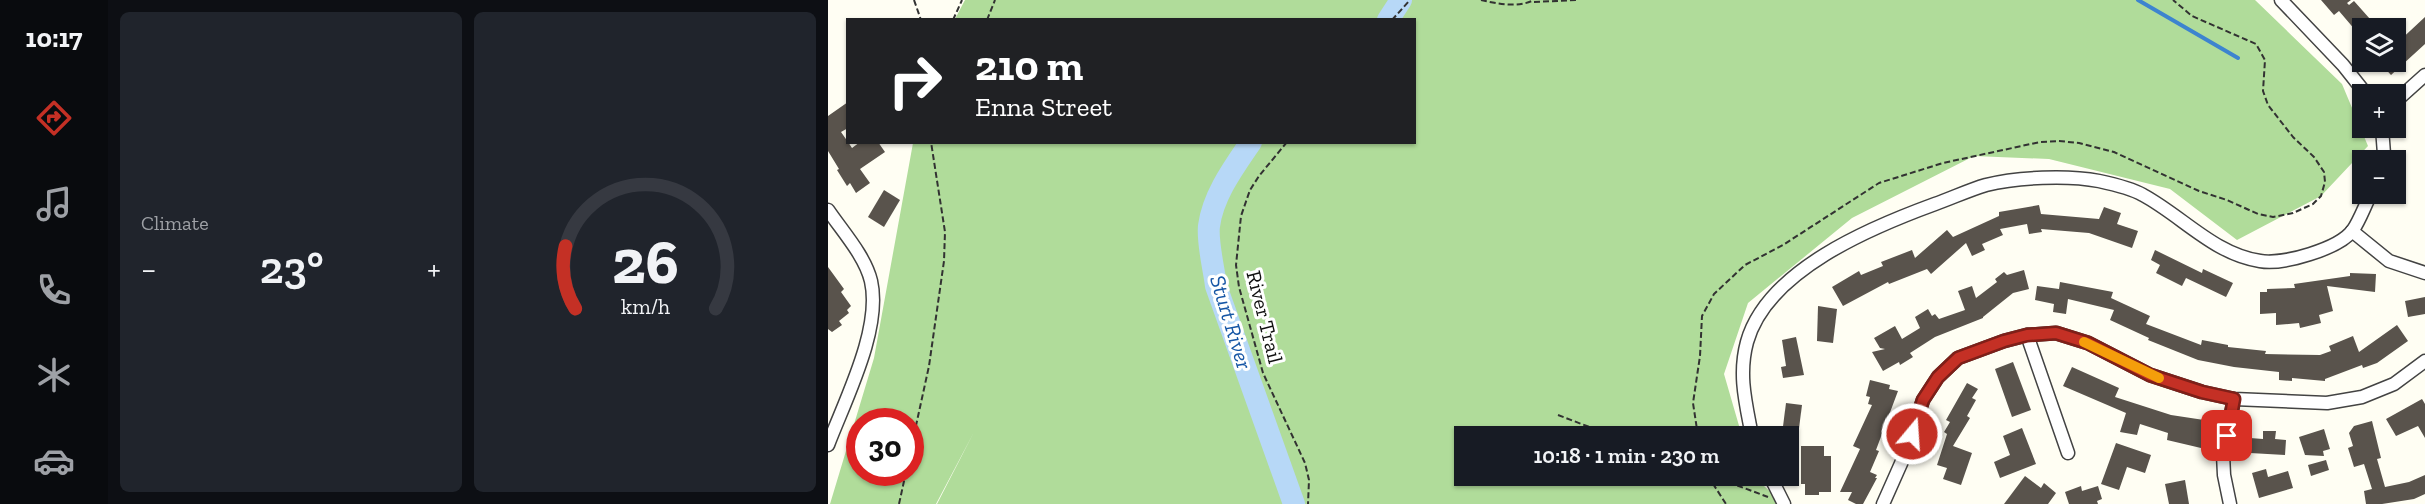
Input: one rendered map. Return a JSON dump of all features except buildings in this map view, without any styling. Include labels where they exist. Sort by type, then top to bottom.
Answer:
[{"type":"street","points":[[2281,0],[2358,84]]},
{"type":"street","points":[[2406,92],[2425,75]]},
{"type":"street","points":[[1750,426],[1742,382],[1748,341],[1762,313],[1777,293],[1808,267],[1845,241],[1888,221],[1987,185],[2037,177],[2098,181],[2140,193],[2211,242],[2236,254],[2261,261],[2294,259],[2326,248],[2352,231],[2366,204]]},
{"type":"street","points":[[828,210],[857,252],[871,279],[875,307],[866,346],[828,445]]},
{"type":"street","points":[[2352,231],[2389,261],[2425,273]]},
{"type":"street","points":[[1883,504],[1907,450],[1923,400],[1938,377],[1958,358],[2004,341],[2027,335],[2056,333],[2088,343],[2150,375],[2202,392],[2234,399],[2327,403],[2350,399],[2394,384],[2425,362]]},
{"type":"street","points":[[2027,335],[2068,453]]},
{"type":"street","points":[[2230,504],[2224,475],[2223,454],[2234,399]]},
{"type":"street","points":[[1775,486],[1784,504]]},
{"type":"path","points":[[914,0],[920,18]]},
{"type":"path","points":[[954,18],[962,0]]},
{"type":"path","points":[[988,18],[995,0]]},
{"type":"path","points":[[1394,18],[1410,0]]},
{"type":"path","points":[[1481,0],[1514,5],[1534,1],[1577,0]]},
{"type":"path","points":[[920,408],[929,366],[944,261],[945,232],[931,144]]},
{"type":"path","name":"River Trail","points":[[1285,144],[1250,190],[1241,216],[1236,265],[1239,286],[1263,373],[1305,463],[1309,480],[1308,504]]},
{"type":"path","points":[[1558,415],[1587,426]]},
{"type":"path","points":[[899,504],[903,486]]},
{"type":"path","points":[[1716,486],[1726,504]]},
{"type":"path","points":[[1736,486],[1784,504]]},
{"type":"green space","points":[[965,0],[2255,0],[2342,84],[2352,108],[2352,138],[2365,138],[2368,146],[2364,150],[2352,150],[2352,163],[2321,196],[2237,240],[2170,189],[2049,159],[1974,156],[1852,218],[1748,303],[1724,374],[1739,426],[1454,426],[1454,486],[1764,486],[1784,504],[937,504],[974,432],[936,504],[830,504],[846,451],[846,486],[924,486],[924,408],[859,408],[874,358],[913,144],[1416,144],[1416,18],[956,18]]},
{"type":"waterway","name":"Sturt River","points":[[1389,18],[1401,0]]},
{"type":"waterway","points":[[2138,0],[2238,58]]},
{"type":"waterway","name":"Sturt River","points":[[1250,144],[1225,182],[1215,203],[1209,226],[1210,248],[1216,286],[1294,504]]},
{"type":"slow traffic","points":[[2084,342],[2159,378]]},
{"type":"route","points":[[1912,434],[1923,400],[1938,377],[1958,358],[2015,338],[2056,333],[2088,343],[2150,375],[2202,392],[2234,399],[2227,436]]}]
